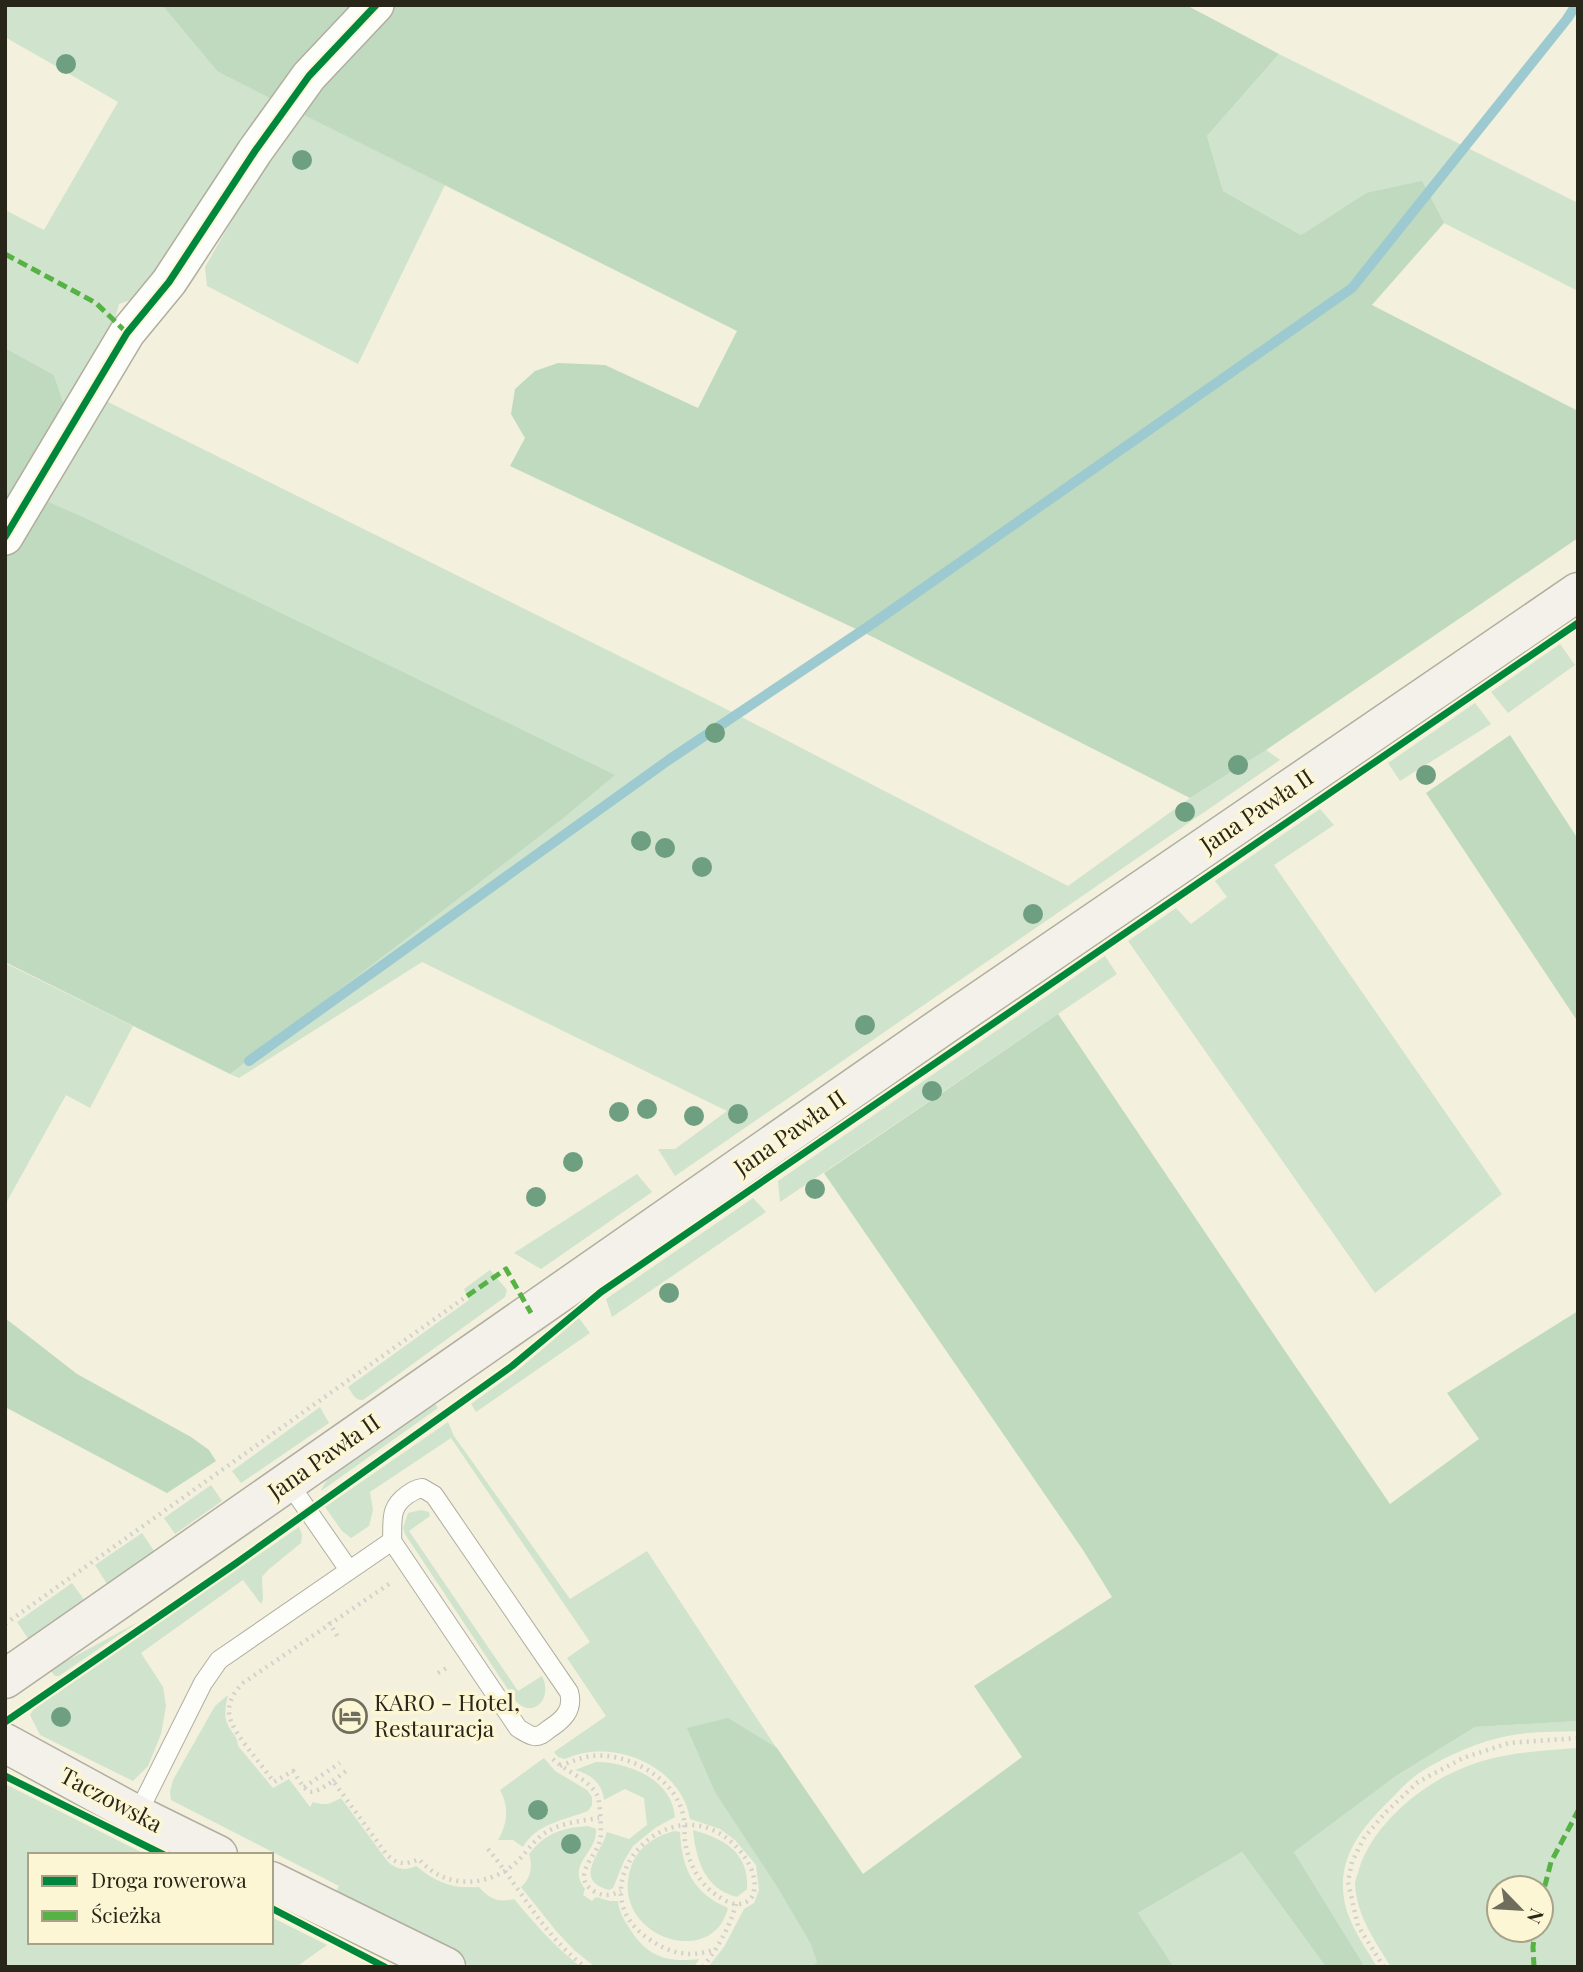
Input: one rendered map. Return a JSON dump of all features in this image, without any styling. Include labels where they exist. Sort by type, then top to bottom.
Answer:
[{"type":"main road","name":"Jana Pawła II","points":[[5,1679],[936,1031],[1578,592]]},
{"type":"main road","name":"Taczowska","points":[[5,1743],[137,1815],[214,1853]]},
{"type":"main road","points":[[273,1882],[446,1967]]},
{"type":"street","points":[[5,537],[127,333],[169,282],[255,151],[309,76],[376,5]]},
{"type":"lane","points":[[288,1482],[349,1570]]},
{"type":"lane","points":[[422,1488],[434,1495],[569,1692],[569,1709],[562,1721],[540,1735],[533,1736],[518,1728],[392,1541],[393,1511],[399,1501],[416,1489],[422,1488]]},
{"type":"lane","points":[[137,1815],[203,1683],[219,1660],[392,1541]]},
{"type":"path","points":[[5,1624],[467,1296]]},
{"type":"path","points":[[346,1771],[319,1791],[312,1793],[307,1791],[293,1771],[274,1782],[233,1729],[229,1707],[237,1689],[243,1683],[384,1586],[393,1583]]},
{"type":"path","points":[[326,1617],[339,1639]]},
{"type":"path","points":[[1384,1967],[1358,1926],[1348,1882],[1352,1862],[1364,1838],[1385,1813],[1418,1782],[1463,1758],[1509,1743],[1578,1738]]},
{"type":"path","points":[[550,1755],[560,1766],[588,1784],[599,1800],[601,1838],[600,1844],[589,1859],[584,1877],[588,1885],[595,1892],[606,1895],[621,1891]]},
{"type":"path","points":[[560,1766],[592,1756],[614,1758],[644,1767],[664,1783],[673,1793],[683,1814],[684,1825],[691,1866],[705,1887],[722,1899],[736,1904],[747,1902],[754,1895],[754,1878],[747,1860],[724,1836],[684,1825],[666,1828],[641,1844],[627,1866],[621,1891],[627,1917],[636,1929],[676,1953],[705,1954],[715,1949]]},
{"type":"path","points":[[304,1787],[340,1763]]},
{"type":"path","points":[[333,1781],[393,1860],[401,1864],[419,1859],[426,1867],[454,1881],[482,1882],[506,1871],[543,1834],[566,1824],[599,1818]]},
{"type":"path","points":[[488,1849],[506,1871],[537,1919],[572,1957],[585,1967]]},
{"type":"path","points":[[703,1967],[722,1941],[736,1904]]},
{"type":"green space","points":[[5,5],[162,5],[218,72],[273,99],[139,297],[119,304],[110,337],[66,411],[54,375],[5,348],[5,210],[44,230],[118,102],[5,37]]},
{"type":"green space","points":[[162,5],[1186,5],[1279,54],[1207,136],[1223,191],[1301,235],[1366,193],[1422,181],[1444,223],[1372,305],[1578,411],[1578,538],[1266,750],[1190,798],[873,637],[510,466],[525,438],[511,414],[515,389],[535,371],[558,363],[605,365],[698,408],[737,331],[218,72]]},
{"type":"green space","points":[[1279,54],[1578,203],[1578,291],[1442,222],[1366,193],[1301,235],[1223,191],[1207,136]]},
{"type":"green space","points":[[295,110],[445,185],[358,364],[207,286],[205,267]]},
{"type":"green space","points":[[5,348],[54,375],[66,411],[46,501],[615,775],[561,820],[230,1074],[5,962]]},
{"type":"green space","points":[[104,400],[728,710],[1068,886],[1190,798],[1266,750],[1280,760],[675,1176],[658,1149],[675,1149],[727,1111],[422,962],[239,1078],[230,1074],[561,820],[46,501]]},
{"type":"green space","points":[[1560,644],[1575,665],[1508,713],[1491,692]]},
{"type":"green space","points":[[1475,703],[1491,724],[1400,781],[1388,763]]},
{"type":"green space","points":[[1510,735],[1578,839],[1578,1022],[1426,793]]},
{"type":"green space","points":[[1320,809],[1334,825],[1274,865],[1502,1194],[1375,1293],[1128,941],[1176,908],[1191,924],[1227,897],[1215,881]]},
{"type":"green space","points":[[1105,956],[1117,974],[780,1202],[778,1181]]},
{"type":"green space","points":[[5,963],[133,1026],[90,1108],[66,1095],[5,1205]]},
{"type":"green space","points":[[1058,1014],[1390,1504],[1479,1439],[1447,1393],[1578,1311],[1578,1721],[1475,1727],[1396,1776],[1294,1852],[1365,1967],[1326,1967],[1242,1852],[1138,1913],[1174,1967],[812,1967],[817,1962],[811,1944],[715,1792],[687,1728],[728,1718],[777,1748],[863,1874],[1022,1757],[974,1686],[1112,1597],[1083,1550],[824,1173]]},
{"type":"green space","points":[[637,1174],[652,1192],[541,1269],[514,1253]]},
{"type":"green space","points":[[753,1198],[766,1212],[612,1317],[606,1299]]},
{"type":"green space","points":[[490,1270],[507,1290],[505,1297],[363,1400],[354,1396],[348,1387],[469,1300],[464,1289]]},
{"type":"green space","points":[[5,1318],[77,1374],[191,1437],[209,1450],[216,1461],[167,1493],[5,1407]]},
{"type":"green space","points":[[579,1318],[590,1333],[476,1412],[471,1404],[518,1370]]},
{"type":"green space","points":[[429,1403],[438,1408],[321,1491],[353,1455]]},
{"type":"green space","points":[[320,1407],[329,1423],[241,1483],[232,1471]]},
{"type":"green space","points":[[448,1422],[454,1436],[570,1599],[647,1551],[892,1924],[821,1967],[708,1967],[724,1947],[744,1909],[754,1903],[759,1890],[756,1865],[735,1840],[720,1829],[690,1819],[684,1800],[673,1784],[659,1770],[642,1760],[603,1752],[583,1753],[565,1759],[554,1752],[606,1716],[567,1658],[590,1642],[451,1438],[370,1492],[373,1510],[369,1526],[351,1538],[342,1531],[325,1507]]},
{"type":"green space","points":[[211,1485],[222,1501],[175,1534],[164,1518]]},
{"type":"green space","points":[[421,1510],[429,1512],[430,1516],[409,1531],[518,1691],[542,1676],[545,1693],[534,1708],[521,1706],[515,1700],[405,1534],[403,1528],[408,1513]]},
{"type":"green space","points":[[299,1527],[301,1543],[262,1577],[261,1604],[243,1580],[141,1653],[163,1687],[166,1706],[161,1734],[148,1766],[133,1781],[40,1735],[30,1715],[33,1710]]},
{"type":"green space","points":[[142,1533],[154,1551],[107,1584],[95,1565]]},
{"type":"green space","points":[[72,1583],[85,1601],[29,1640],[17,1622]]},
{"type":"green space","points":[[138,1622],[59,1676],[55,1676],[50,1670]]},
{"type":"green space","points":[[228,1695],[225,1710],[229,1728],[238,1746],[273,1788],[289,1779],[310,1807],[313,1802],[327,1804],[341,1798],[391,1865],[401,1869],[416,1866],[446,1884],[479,1887],[499,1900],[514,1899],[554,1943],[581,1967],[473,1967],[333,1897],[339,1886],[171,1800],[173,1780],[215,1706]]},
{"type":"green space","points":[[1578,1721],[1578,1731],[1512,1735],[1469,1747],[1446,1758],[1412,1778],[1371,1820],[1348,1856],[1343,1884],[1349,1917],[1377,1967],[1365,1967],[1294,1852],[1396,1776],[1475,1727]]},
{"type":"green space","points":[[1578,1748],[1578,1967],[1391,1967],[1363,1918],[1356,1896],[1355,1881],[1375,1837],[1400,1808],[1447,1775],[1477,1763],[1534,1752]]},
{"type":"green space","points":[[544,1758],[555,1771],[587,1790],[592,1797],[592,1805],[588,1811],[544,1827],[523,1847],[513,1840],[498,1840],[506,1815],[500,1790]]},
{"type":"green space","points":[[596,1762],[621,1765],[646,1775],[666,1792],[675,1817],[655,1828],[633,1846],[613,1888],[609,1890],[598,1886],[592,1880],[591,1873],[607,1832],[629,1839],[647,1825],[644,1798],[625,1789],[604,1800],[595,1780],[575,1770]]},
{"type":"green space","points":[[5,1784],[143,1853],[28,1853],[28,1944],[273,1944],[273,1918],[327,1945],[296,1967],[5,1967]]},
{"type":"green space","points":[[588,1826],[596,1829],[592,1845],[579,1872],[585,1889],[583,1895],[592,1901],[596,1897],[618,1901],[624,1920],[649,1951],[676,1960],[699,1959],[694,1967],[595,1967],[557,1932],[521,1887],[530,1872],[529,1854],[542,1841],[562,1830]]},
{"type":"green space","points":[[693,1830],[724,1843],[739,1856],[747,1876],[747,1889],[737,1897],[726,1893],[709,1880],[696,1852]]},
{"type":"green space","points":[[675,1831],[680,1832],[683,1857],[698,1887],[728,1908],[718,1927],[703,1938],[684,1941],[665,1937],[647,1927],[634,1911],[628,1891],[631,1867],[638,1854],[654,1839]]},
{"type":"green space","points":[[1242,1852],[1326,1967],[1174,1967],[1138,1913]]},
{"type":"waterway","points":[[249,1061],[670,759],[869,626],[1352,288],[1576,5]]},
{"type":"marked path","points":[[5,254],[96,303],[127,333]]},
{"type":"marked path","points":[[467,1296],[506,1269],[531,1313]]},
{"type":"marked path","points":[[1548,1874],[1551,1862],[1578,1811]]},
{"type":"marked path","points":[[1533,1944],[1534,1967]]},
{"type":"cycle path","points":[[5,537],[127,333],[169,282],[255,151],[309,76],[376,5]]},
{"type":"cycle path","points":[[5,1722],[235,1564],[512,1366],[601,1292],[1578,623]]},
{"type":"cycle path","points":[[5,1776],[160,1853]]},
{"type":"cycle path","points":[[273,1909],[385,1967]]},
{"type":"place","name":"KARO - Hotel, Restauracja","points":[[350,1716]]}]
